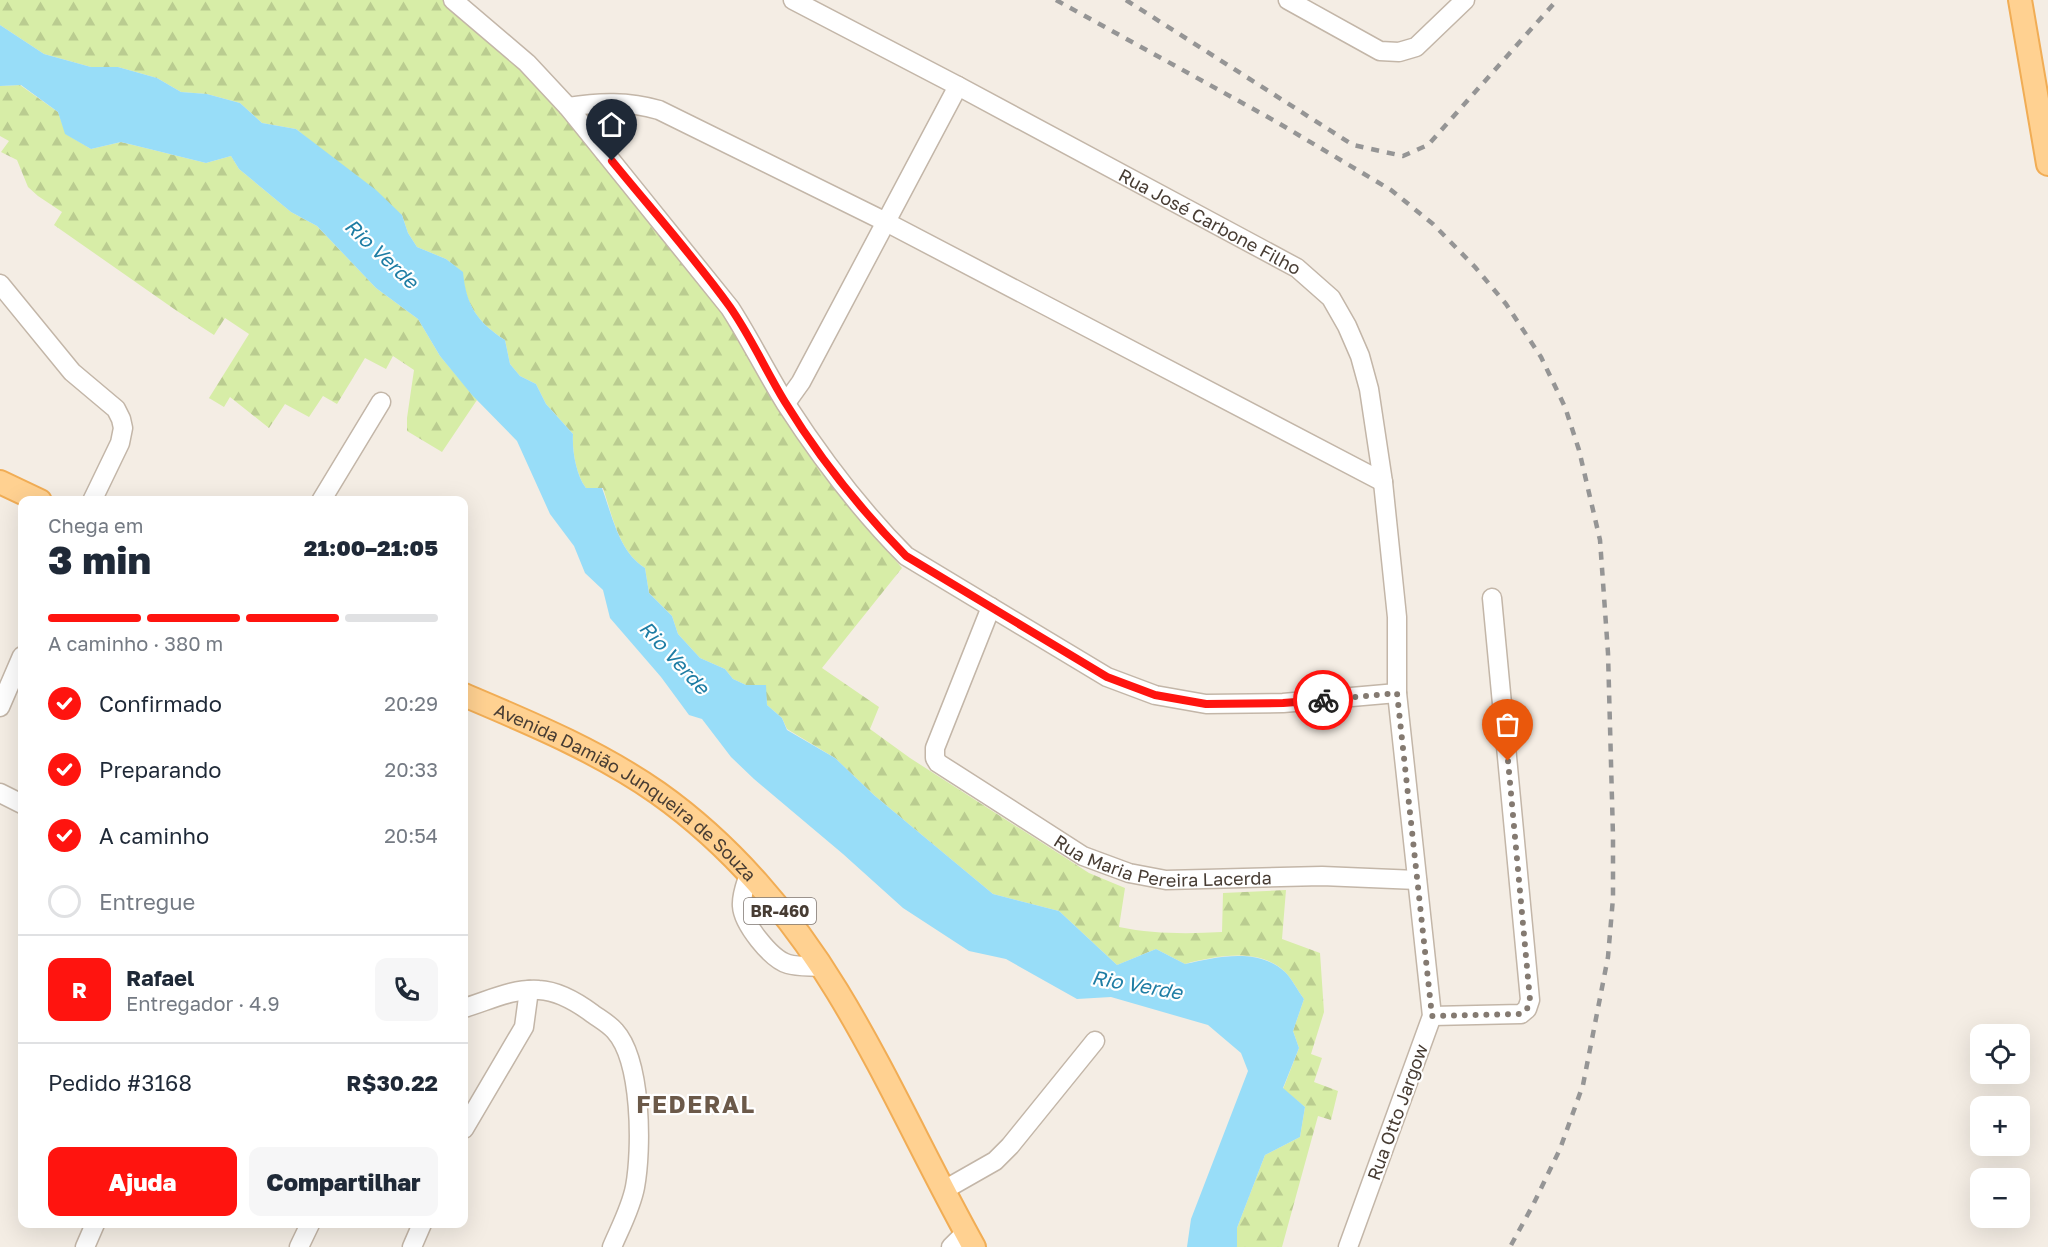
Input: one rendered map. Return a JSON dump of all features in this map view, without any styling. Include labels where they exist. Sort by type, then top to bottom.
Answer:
[{"type":"main road","points":[[2020,0],[2048,165]]},
{"type":"main road","points":[[0,482],[29,496]]},
{"type":"main road","name":"Avenida Damião Junqueira de Souza","points":[[468,697],[562,737],[658,793],[699,827],[749,874],[775,903],[821,967],[862,1036],[944,1190],[963,1242]]},
{"type":"street","points":[[453,0],[527,63],[568,106],[730,308],[786,403],[880,530],[906,556],[1107,677],[1155,695],[1206,704],[1283,703],[1397,693]]},
{"type":"street","name":"Rua José Carbone Filho","points":[[794,0],[1297,268],[1330,298],[1347,326],[1360,356],[1369,389],[1383,482],[1397,617]]},
{"type":"street","points":[[1288,0],[1380,51],[1399,52],[1416,47],[1465,0]]},
{"type":"street","points":[[786,403],[801,382],[958,86]]},
{"type":"street","points":[[568,106],[597,103],[638,104],[659,110],[886,222],[1383,482]]},
{"type":"street","points":[[0,284],[72,372],[116,409],[121,419],[123,428],[120,443],[94,496]]},
{"type":"street","points":[[324,496],[381,402]]},
{"type":"street","points":[[1492,598],[1530,996],[1528,1018]]},
{"type":"street","name":"Rua Maria Pereira Lacerda","points":[[991,607],[935,748],[935,758],[938,763],[1083,856],[1129,873],[1166,880],[1322,876],[1417,880]]},
{"type":"street","name":"Rua Otto Jargow","points":[[1348,1247],[1432,1016],[1397,693],[1397,617]]},
{"type":"street","points":[[0,707],[18,665]]},
{"type":"street","points":[[0,793],[18,802]]},
{"type":"street","points":[[749,874],[742,906],[747,925],[777,958],[786,964],[821,967]]},
{"type":"street","points":[[468,1007],[529,990],[541,990],[561,994],[615,1031],[628,1057],[636,1088],[638,1157],[635,1188],[612,1247]]},
{"type":"street","points":[[468,1122],[524,1027],[529,990]]},
{"type":"street","points":[[1432,1016],[1521,1014],[1527,1009],[1530,996]]},
{"type":"street","points":[[944,1190],[995,1161],[1010,1146],[1095,1041]]},
{"type":"street","points":[[85,1247],[93,1228]]},
{"type":"street","points":[[299,1247],[308,1228]]},
{"type":"street","points":[[412,1247],[420,1228]]},
{"type":"green space","points":[[0,0],[445,0],[526,69],[721,307],[807,453],[902,568],[822,668],[879,707],[870,729],[910,758],[1089,873],[1125,888],[1119,927],[1170,933],[1222,932],[1223,893],[1286,890],[1282,939],[1320,953],[1324,1012],[1311,1054],[1322,1058],[1314,1082],[1338,1091],[1331,1120],[1318,1116],[1282,1247],[1237,1247],[1237,1228],[1265,1155],[1300,1137],[1305,1107],[1283,1089],[1299,1048],[1293,1031],[1304,999],[1285,972],[1275,964],[1250,956],[1223,956],[1185,964],[1156,949],[1117,965],[1059,911],[993,894],[875,796],[835,758],[787,729],[782,718],[767,705],[765,685],[746,685],[733,679],[725,669],[700,658],[678,634],[672,616],[649,593],[645,568],[636,561],[623,543],[613,521],[603,488],[586,488],[583,483],[575,462],[573,434],[546,404],[536,384],[520,376],[510,364],[505,340],[480,319],[470,303],[462,272],[446,259],[417,247],[408,233],[402,215],[296,129],[262,123],[240,103],[207,94],[181,92],[157,78],[118,67],[91,67],[44,54],[0,25]]},
{"type":"green space","points":[[20,85],[58,112],[66,134],[91,149],[121,142],[206,163],[231,156],[239,169],[291,212],[317,226],[376,288],[418,319],[440,356],[477,400],[442,452],[407,431],[414,370],[393,356],[386,369],[365,358],[337,404],[323,396],[309,417],[285,404],[269,428],[230,397],[224,407],[209,398],[249,334],[225,318],[214,335],[54,225],[62,212],[28,187],[17,160],[1,152],[9,141],[0,136],[0,86]]},
{"type":"water","name":"Rio Verde","points":[[0,25],[44,54],[91,67],[118,67],[157,78],[181,92],[207,94],[240,103],[262,123],[296,129],[376,190],[402,215],[408,233],[417,247],[446,259],[463,272],[470,303],[480,319],[505,340],[510,364],[520,376],[536,384],[546,404],[573,434],[575,462],[583,483],[586,488],[602,488],[623,543],[636,561],[645,568],[649,593],[672,616],[678,634],[700,658],[725,669],[733,679],[746,685],[766,685],[767,705],[782,718],[787,730],[835,758],[875,796],[993,894],[1059,911],[1117,965],[1156,949],[1185,964],[1223,957],[1250,957],[1274,964],[1285,972],[1304,999],[1293,1031],[1299,1048],[1283,1088],[1305,1107],[1300,1137],[1265,1155],[1237,1228],[1237,1247],[1187,1247],[1191,1219],[1248,1071],[1241,1053],[1208,1025],[1111,997],[1077,999],[1006,959],[969,951],[903,908],[754,779],[731,757],[702,719],[689,715],[661,677],[610,618],[603,590],[585,573],[574,546],[550,514],[517,441],[472,395],[440,356],[418,319],[376,288],[317,226],[291,212],[239,169],[231,156],[206,163],[121,142],[91,149],[65,134],[58,112],[21,85],[0,86]]},
{"type":"railway","points":[[1056,0],[1275,121],[1391,190],[1433,224],[1475,267],[1506,304],[1541,357],[1565,407],[1579,450],[1600,540],[1608,653],[1613,898],[1608,957],[1583,1085],[1560,1149],[1510,1247]]},
{"type":"railway","points":[[1126,0],[1353,145],[1403,156],[1428,145],[1557,0]]},
{"type":"way so far","points":[[1323,700],[1397,693],[1432,1016],[1521,1014],[1527,1009],[1530,1000],[1508,761]]},
{"type":"district","name":"FEDERAL","points":[[696,1103]]},
{"type":"route","points":[[612,161],[730,308],[786,403],[832,469],[880,530],[906,556],[1107,677],[1155,695],[1206,704],[1323,700]]}]
